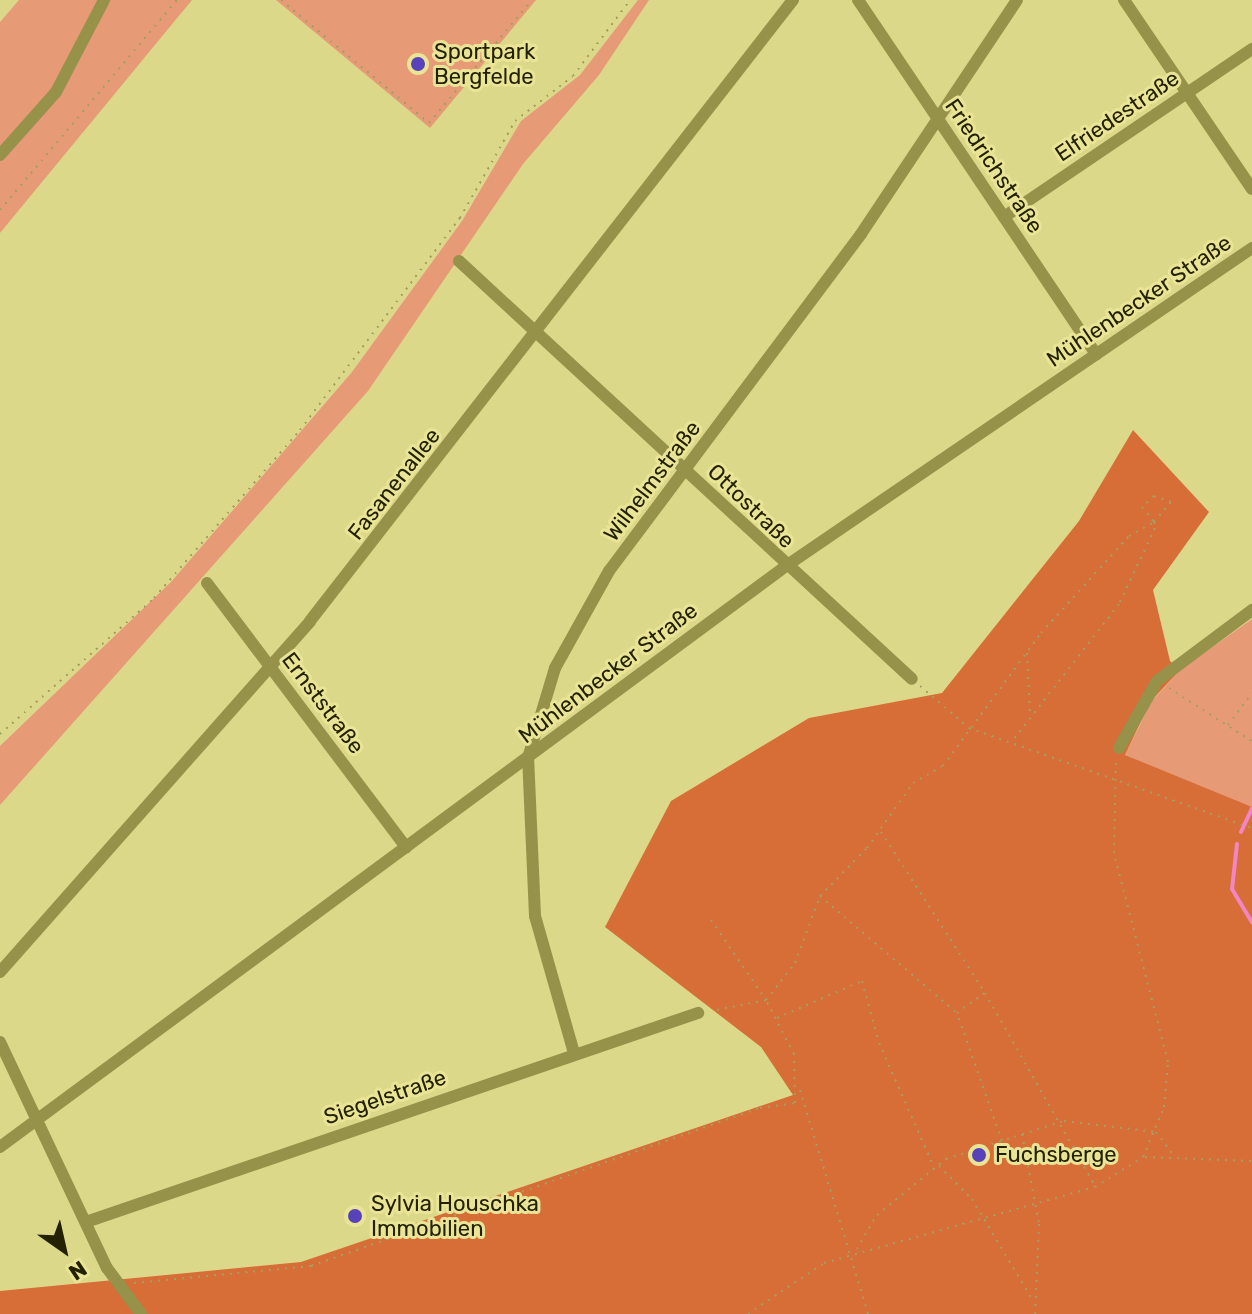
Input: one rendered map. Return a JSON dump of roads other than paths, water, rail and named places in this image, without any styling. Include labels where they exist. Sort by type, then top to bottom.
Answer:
[{"type":"street","points":[[0,155],[56,92],[104,0]]},
{"type":"street","name":"Fasanenallee","points":[[0,972],[271,667],[793,0]]},
{"type":"street","name":"Friedrichstraße","points":[[858,0],[1096,354]]},
{"type":"street","name":"Wilhelmstraße","points":[[574,1053],[537,934],[528,758],[549,683],[580,619],[940,122],[1017,0]]},
{"type":"street","points":[[1124,0],[1252,189]]},
{"type":"street","name":"Elfriedestraße","points":[[1004,217],[1252,49]]},
{"type":"street","name":"Mühlenbecker Straße","points":[[0,1147],[786,566],[1252,248]]},
{"type":"street","name":"Ottostraße","points":[[459,261],[915,682]]},
{"type":"street","name":"Ernststraße","points":[[207,583],[406,847]]},
{"type":"street","points":[[1119,748],[1157,681],[1252,610]]},
{"type":"street","name":"Siegelstraße","points":[[86,1222],[698,1013]]},
{"type":"street","points":[[0,1042],[116,1283],[141,1314]]},
{"type":"waterway","points":[[1241,832],[1252,808]]},
{"type":"waterway","points":[[1237,844],[1232,889],[1252,922]]},
{"type":"place","name":"Sportpark Bergfelde","points":[[418,64]]},
{"type":"place","name":"Fuchsberge","points":[[979,1155]]},
{"type":"place","name":"Sylvia Houschka Immobilien","points":[[355,1216]]}]
